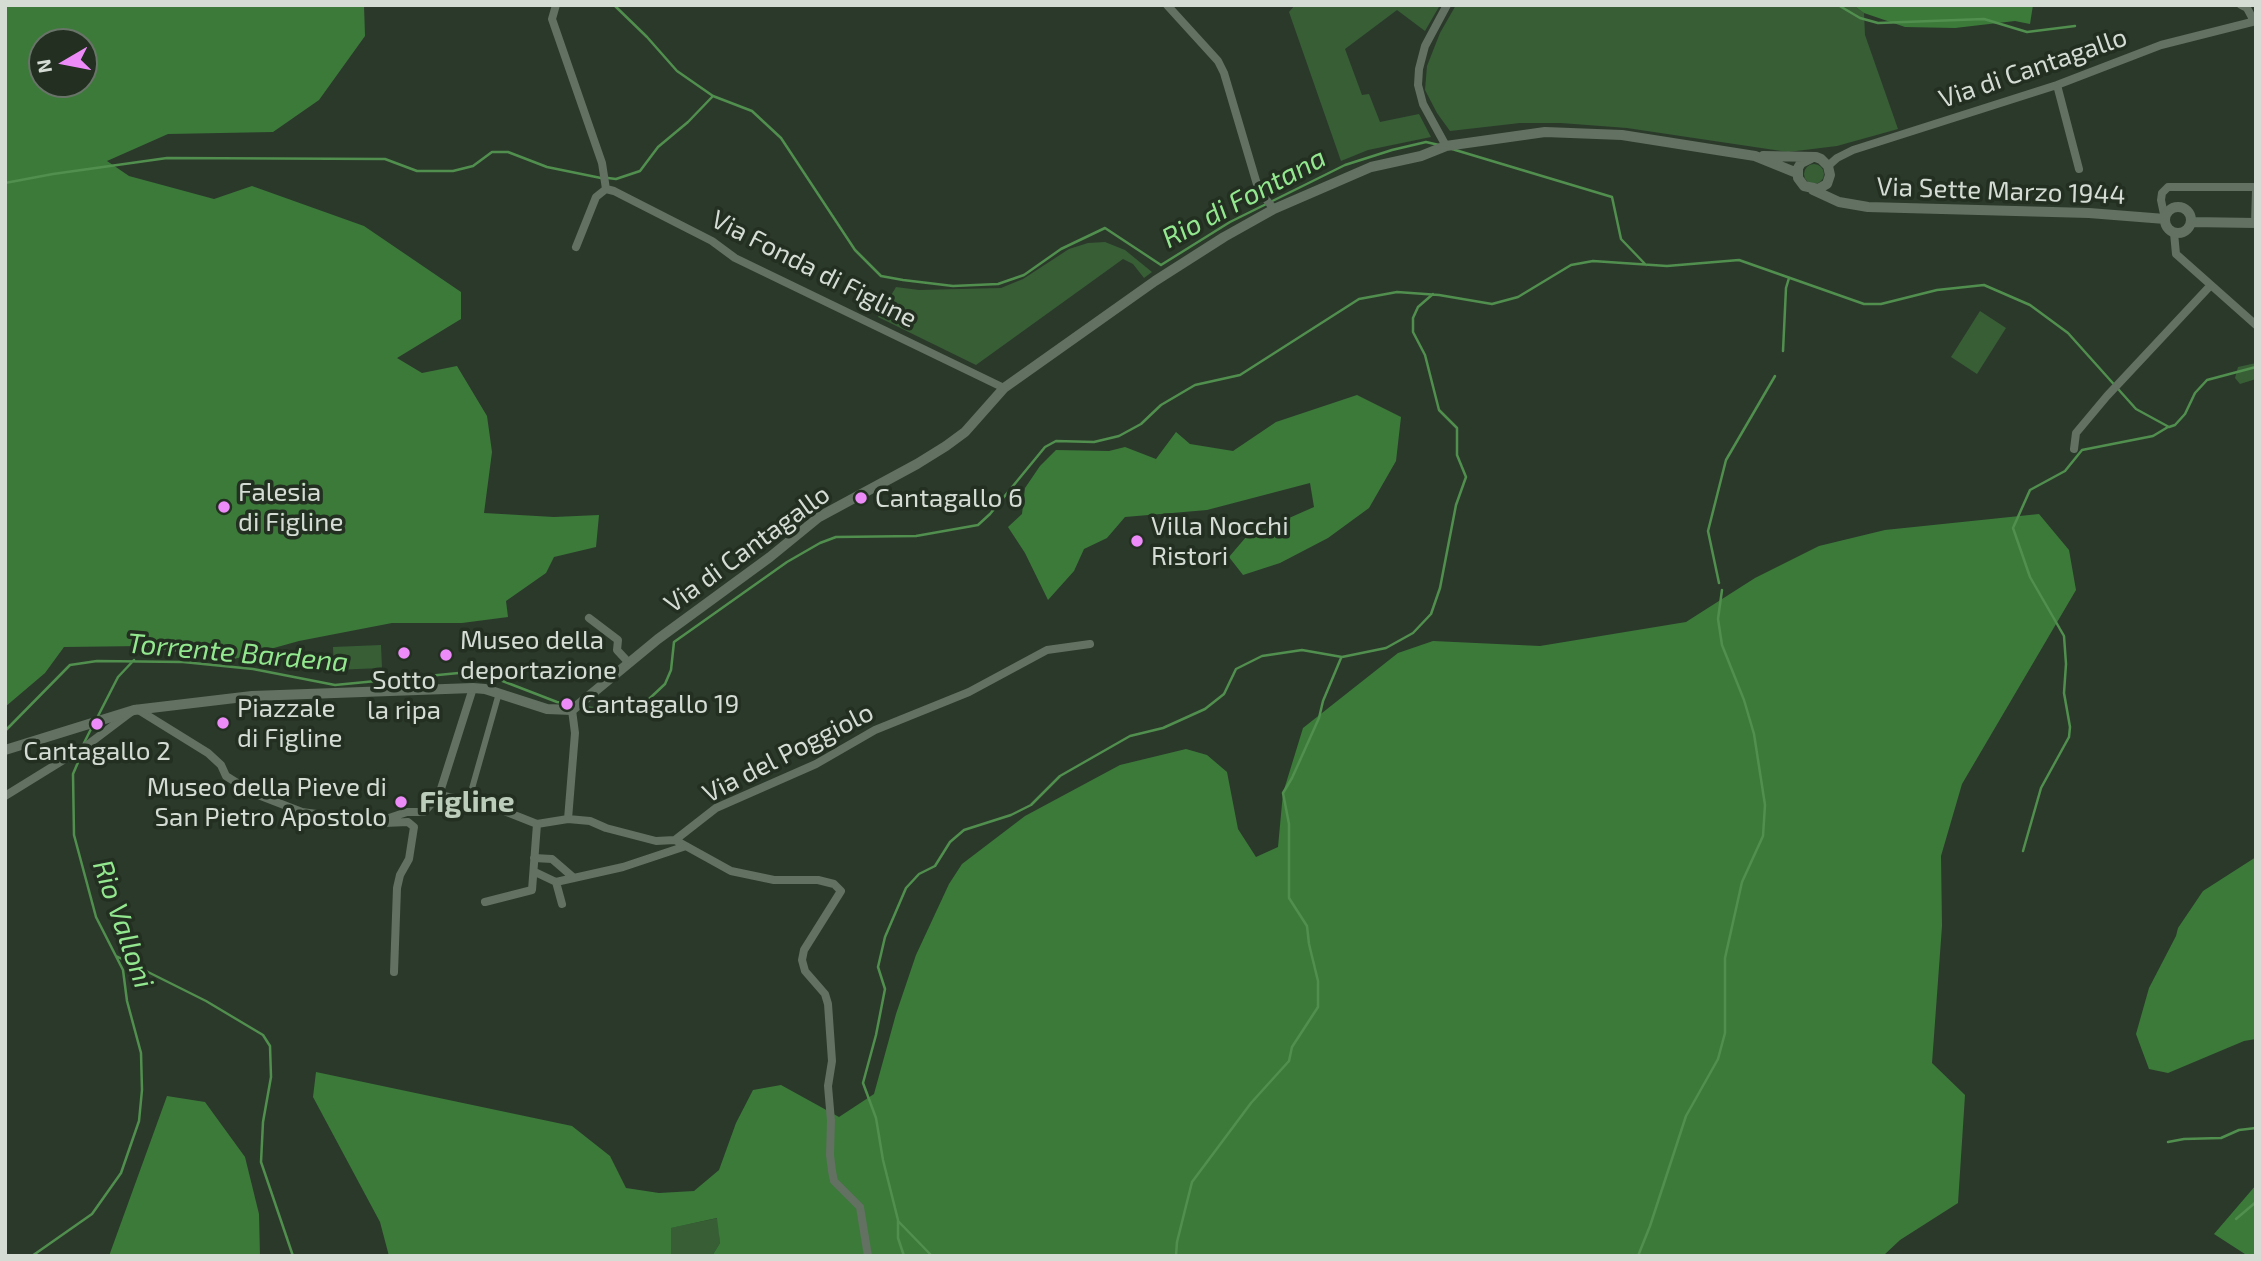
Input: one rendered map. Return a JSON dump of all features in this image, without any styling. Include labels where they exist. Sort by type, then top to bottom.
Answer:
[{"type":"street","points":[[556,5],[552,19],[603,163],[606,189],[596,197],[576,247]]},
{"type":"street","points":[[1167,5],[1218,61],[1224,73],[1257,186],[1273,208]]},
{"type":"street","points":[[1441,148],[1418,85],[1425,46],[1447,5]]},
{"type":"street","points":[[2241,5],[2247,8],[2255,21]]},
{"type":"street","name":"Via di Cantagallo","points":[[1828,166],[1853,150],[2057,85],[2161,45],[2255,21]]},
{"type":"street","points":[[2057,85],[2079,169]]},
{"type":"street","name":"Via di Cantagallo","points":[[576,706],[658,639],[819,517],[946,446],[965,432],[1004,388],[1155,281],[1273,208],[1371,167],[1441,148],[1545,132],[1622,135],[1757,156]]},
{"type":"street","points":[[1757,156],[1821,159],[1828,166],[1836,200]]},
{"type":"street","points":[[1757,156],[1797,173]]},
{"type":"street","points":[[1811,158],[1801,163],[1797,173],[1800,183],[1813,190],[1823,187],[1829,179]]},
{"type":"street","points":[[2255,223],[2256,189],[2168,187],[2162,193],[2165,219],[2167,227],[2174,233],[2176,254],[2256,326]]},
{"type":"street","name":"Via Fonda di Figline","points":[[606,189],[712,241],[734,258],[1004,388]]},
{"type":"street","name":"Via Sette Marzo 1944","points":[[1813,190],[1825,197],[1868,207],[2089,213],[2165,219],[2169,211],[2178,207],[2187,211],[2191,222],[2255,223]]},
{"type":"street","points":[[2174,233],[2187,230],[2191,222]]},
{"type":"street","points":[[2074,449],[2076,433],[2210,286]]},
{"type":"street","points":[[589,618],[618,640],[617,650],[629,663]]},
{"type":"street","name":"Via del Poggiolo","points":[[675,840],[716,808],[816,764],[875,730],[969,692],[1047,650],[1090,644]]},
{"type":"street","points":[[5,750],[136,709],[252,696],[473,688],[499,693],[547,709],[576,706],[568,819]]},
{"type":"street","points":[[384,823],[386,818],[407,812],[424,812],[439,795],[473,688]]},
{"type":"street","points":[[469,799],[499,693]]},
{"type":"street","points":[[5,796],[86,746],[136,709]]},
{"type":"street","points":[[136,709],[208,753],[221,765],[226,776],[253,793],[302,811],[384,823],[408,822],[414,827],[409,859],[400,875],[397,888],[394,972]]},
{"type":"street","points":[[439,795],[469,799],[537,824],[568,819],[590,821],[656,841],[675,840],[731,871],[774,880],[818,880],[834,884],[841,891],[804,950],[802,960],[805,971],[825,994],[828,1004],[832,1061],[828,1086],[830,1155],[834,1181],[860,1208],[868,1256]]},
{"type":"street","points":[[485,902],[532,890],[537,824]]},
{"type":"street","points":[[535,872],[556,882],[623,867],[686,846]]},
{"type":"street","points":[[534,858],[552,859],[574,878]]},
{"type":"street","points":[[556,882],[562,904]]},
{"type":"green space","points":[[5,5],[364,5],[365,36],[319,100],[273,132],[168,134],[107,161],[129,176],[214,199],[252,186],[364,226],[461,292],[461,319],[397,358],[422,373],[457,366],[487,416],[492,452],[484,513],[554,517],[599,515],[596,547],[554,557],[546,573],[506,601],[508,617],[462,623],[392,623],[299,641],[227,661],[143,646],[64,647],[45,673],[5,707]]},
{"type":"green space","points":[[1295,5],[1440,5],[1425,31],[1397,10],[1345,49],[1362,95],[1369,94],[1380,122],[1419,114],[1431,137],[1368,150],[1341,161],[1289,12]]},
{"type":"green space","points":[[1456,5],[1853,5],[1864,13],[1865,35],[1898,129],[1837,146],[1788,152],[1627,128],[1561,123],[1520,123],[1450,131],[1425,90],[1427,66],[1440,33]]},
{"type":"green space","points":[[1853,5],[2033,5],[2030,24],[2015,21],[1955,28],[1905,27],[1864,13]]},
{"type":"green space","points":[[1814,164],[1821,167],[1824,174],[1821,181],[1814,184],[1807,181],[1804,174],[1807,167]]},
{"type":"green space","points":[[1105,242],[1125,250],[1152,272],[1144,278],[1133,264],[1123,259],[976,365],[878,317],[896,287],[919,290],[1001,288],[1023,279],[1069,249],[1088,243]]},
{"type":"green space","points":[[1980,311],[2006,328],[1977,374],[1951,357]]},
{"type":"green space","points":[[2256,363],[2256,379],[2240,384],[2235,378],[2238,367]]},
{"type":"green space","points":[[1357,395],[1401,417],[1396,461],[1369,508],[1328,538],[1280,563],[1243,575],[1229,557],[1246,537],[1314,507],[1310,483],[1207,510],[1125,517],[1107,538],[1084,549],[1074,571],[1048,600],[1025,553],[1008,527],[1022,514],[1025,488],[1040,466],[1056,450],[1109,451],[1125,447],[1156,459],[1176,432],[1190,444],[1233,451],[1276,422]]},
{"type":"green space","points":[[2039,514],[2069,550],[2076,590],[1962,784],[1941,856],[1942,926],[1932,1063],[1965,1095],[1958,1203],[1900,1240],[1883,1256],[712,1256],[720,1243],[717,1218],[671,1228],[671,1256],[389,1256],[380,1222],[313,1097],[316,1072],[572,1126],[610,1156],[626,1188],[659,1193],[694,1191],[719,1170],[736,1123],[753,1090],[781,1085],[839,1117],[874,1094],[916,955],[949,884],[962,864],[1025,816],[1120,765],[1186,749],[1207,755],[1227,772],[1238,829],[1256,857],[1278,847],[1283,793],[1303,728],[1398,653],[1433,641],[1540,646],[1686,622],[1755,578],[1819,546],[1885,530]]},
{"type":"green space","points":[[381,645],[382,668],[334,670],[333,647]]},
{"type":"green space","points":[[2256,857],[2256,1039],[2244,1041],[2168,1073],[2149,1069],[2136,1034],[2149,988],[2178,928],[2203,891]]},
{"type":"green space","points":[[167,1096],[205,1102],[245,1157],[259,1214],[260,1256],[109,1256]]},
{"type":"green space","points":[[2256,1185],[2256,1256],[2248,1256],[2214,1234]]},
{"type":"green space","points":[[718,1218],[720,1243],[712,1256],[671,1256],[670,1228]]},
{"type":"waterway","name":"Rio di Fontana","points":[[614,5],[677,71],[713,96],[752,111],[781,138],[855,250],[881,276],[903,280],[953,286],[998,284],[1024,275],[1061,249],[1105,228],[1161,265],[1230,222],[1345,165],[1426,142],[1439,145]]},
{"type":"waterway","points":[[1838,5],[1860,18],[1878,23],[1984,19],[2027,32],[2075,26]]},
{"type":"waterway","points":[[608,178],[616,179],[640,171],[658,147],[713,96]]},
{"type":"waterway","name":"Rio di Fontana","points":[[1452,149],[1612,197],[1621,239],[1646,265]]},
{"type":"waterway","points":[[5,183],[167,158],[385,159],[417,171],[453,171],[473,166],[492,152],[508,152],[547,167],[601,178]]},
{"type":"waterway","name":"Torrente Bardena","points":[[580,707],[625,711],[649,699],[665,684],[671,670],[674,642],[787,562],[820,543],[836,537],[916,536],[978,525],[1045,447],[1056,441],[1094,442],[1119,436],[1141,424],[1161,405],[1195,385],[1240,375],[1359,299],[1397,292],[1439,295],[1492,304],[1518,297],[1571,265],[1593,261],[1667,266],[1739,260],[1864,304],[1881,304],[1937,290],[1984,285],[2030,305],[2068,333],[2136,409],[2169,427],[2175,425],[2185,414],[2195,393],[2207,380],[2256,367]]},
{"type":"waterway","points":[[1783,351],[1786,288],[1789,278]]},
{"type":"waterway","points":[[904,1256],[898,1238],[898,1220],[876,1118],[863,1083],[885,989],[878,967],[885,937],[906,888],[919,874],[935,866],[950,842],[964,830],[1011,815],[1031,805],[1060,776],[1130,736],[1163,728],[1205,709],[1224,694],[1236,669],[1262,656],[1302,650],[1342,657],[1386,648],[1413,633],[1431,614],[1440,588],[1456,505],[1466,477],[1457,455],[1457,428],[1439,410],[1425,355],[1413,332],[1413,318],[1418,307],[1433,294]]},
{"type":"waterway","points":[[1719,583],[1708,531],[1726,460],[1775,376]]},
{"type":"waterway","points":[[2023,851],[2041,788],[2069,737],[2070,727],[2064,693],[2064,636],[2030,577],[2013,528],[2030,490],[2065,471],[2082,450],[2153,436],[2168,427]]},
{"type":"waterway","points":[[1638,1256],[1686,1116],[1718,1059],[1725,1033],[1725,958],[1742,882],[1763,836],[1765,805],[1754,734],[1722,645],[1718,619],[1722,590]]},
{"type":"waterway","points":[[1176,1256],[1192,1182],[1251,1103],[1289,1061],[1292,1047],[1318,1007],[1318,981],[1307,926],[1289,898],[1289,824],[1283,793],[1319,718],[1341,658]]},
{"type":"waterway","name":"Rio Valloni","points":[[97,718],[118,677],[134,660]]},
{"type":"waterway","name":"Torrente Bardena","points":[[5,731],[70,665],[97,661],[183,662],[253,669],[335,685],[469,672],[487,675],[557,702],[574,705]]},
{"type":"waterway","name":"Rio Valloni","points":[[84,743],[92,727]]},
{"type":"waterway","name":"Rio Valloni","points":[[32,1256],[92,1214],[121,1173],[139,1121],[141,1053],[127,1001],[123,970],[96,917],[74,835],[73,774],[82,753]]},
{"type":"waterway","points":[[116,956],[206,1001],[263,1035],[270,1046],[271,1077],[263,1122],[261,1162],[293,1256]]},
{"type":"waterway","points":[[2168,1142],[2221,1138],[2239,1130],[2256,1128]]},
{"type":"waterway","points":[[2236,1219],[2256,1202]]},
{"type":"waterway","points":[[898,1221],[932,1256]]},
{"type":"place","name":"Cantagallo 6","points":[[861,498]]},
{"type":"place","name":"Falesia di Figline","points":[[224,507]]},
{"type":"place","name":"Villa Nocchi Ristori","points":[[1137,541]]},
{"type":"place","name":"Sotto la ripa","points":[[404,653]]},
{"type":"place","name":"Museo della deportazione","points":[[446,655]]},
{"type":"place","name":"Cantagallo 19","points":[[567,704]]},
{"type":"place","name":"Piazzale di Figline","points":[[223,723]]},
{"type":"place","name":"Cantagallo 2","points":[[97,724]]},
{"type":"place","name":"Museo della Pieve di San Pietro Apostolo","points":[[401,802]]},
{"type":"district","name":"Figline","points":[[467,802]]}]
